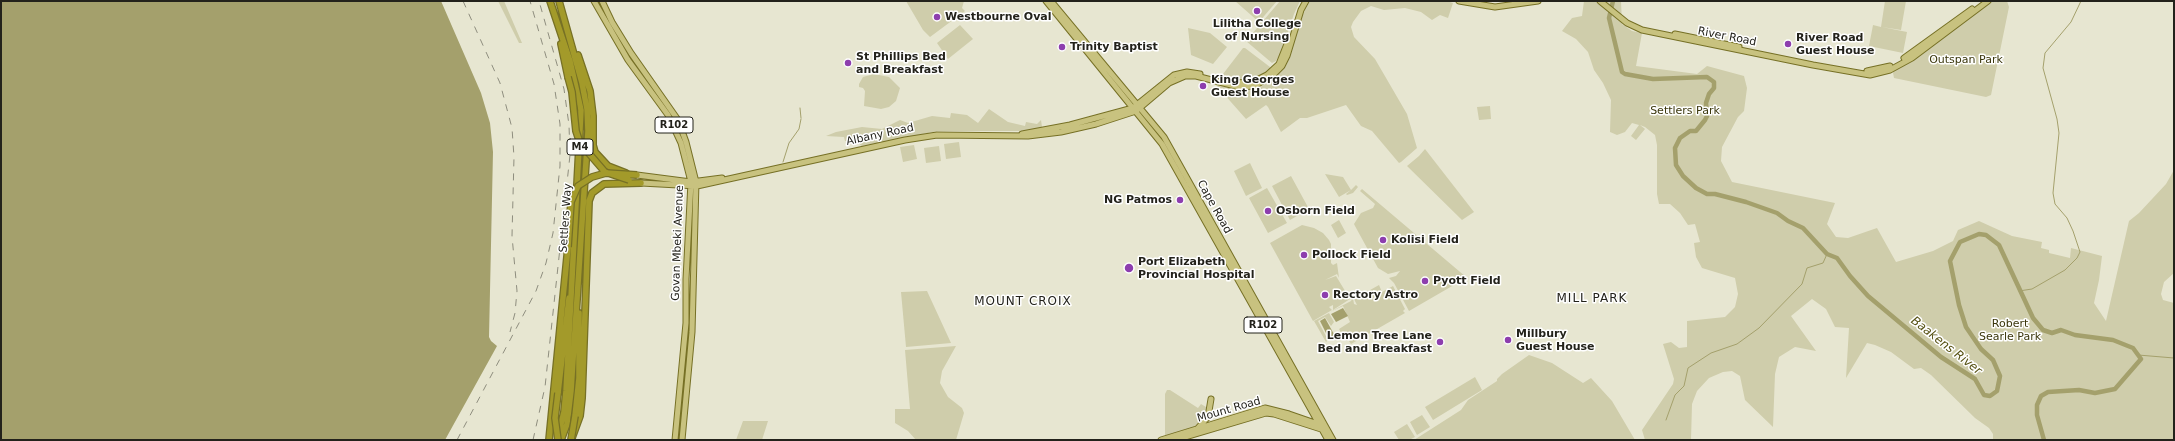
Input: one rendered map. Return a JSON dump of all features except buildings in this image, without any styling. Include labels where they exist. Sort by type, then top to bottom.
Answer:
[{"type":"highway","name":"Settlers Way","points":[[550,1],[570,61],[581,110],[571,279],[572,300],[565,402],[559,440]]},
{"type":"highway","name":"Settlers Way","points":[[559,1],[579,69],[587,109],[586,162],[569,411],[559,440]]},
{"type":"highway","points":[[562,10],[588,80],[593,116],[593,145],[599,159],[613,169],[637,175]]},
{"type":"highway","points":[[555,18],[572,92],[576,131],[580,142],[605,172],[628,181],[641,183]]},
{"type":"highway","points":[[549,440],[568,248],[570,202],[578,186],[592,177],[606,173],[637,175]]},
{"type":"highway","points":[[571,440],[580,416],[582,398],[586,244],[589,201],[592,193],[604,184],[628,181]]},
{"type":"highway","points":[[571,440],[579,378],[578,278]]},
{"type":"highway","points":[[559,440],[555,418],[571,279]]},
{"type":"main road","name":"Govan Mbeki Avenue","points":[[594,1],[626,56],[668,115],[681,143],[694,184],[686,280],[686,323],[675,440]]},
{"type":"main road","name":"Govan Mbeki Avenue","points":[[602,1],[630,53],[678,120],[686,142],[694,184],[692,338],[682,440]]},
{"type":"main road","name":"Cape Road","points":[[1046,1],[1162,144],[1323,427],[1333,440]]},
{"type":"main road","name":"Cape Road","points":[[1051,1],[1139,106],[1166,141],[1323,427],[1328,440]]},
{"type":"main road","points":[[1277,69],[1284,55],[1297,10],[1302,1]]},
{"type":"main road","points":[[1277,69],[1287,56],[1299,16],[1306,1]]},
{"type":"main road","points":[[1459,1],[1495,7],[1538,1]]},
{"type":"main road","points":[[1472,1],[1494,4],[1523,1]]},
{"type":"main road","name":"River Road","points":[[1600,1],[1642,30],[1859,72]]},
{"type":"main road","name":"River Road","points":[[1605,1],[1622,16]]},
{"type":"main road","points":[[1859,72],[1878,70],[1895,64],[1932,40],[1982,1]]},
{"type":"main road","points":[[1859,72],[1880,73],[1897,66],[1932,44],[1988,1]]},
{"type":"main road","name":"Albany Road","points":[[641,183],[694,184],[748,175],[923,136],[948,134],[1028,136],[1061,132],[1096,124],[1134,109],[1162,88],[1181,77],[1196,76],[1244,87],[1258,84],[1277,69]]},
{"type":"main road","name":"Albany Road","points":[[637,175],[694,184]]},
{"type":"main road","points":[[1196,430],[1208,417],[1211,399]]},
{"type":"main road","name":"Mount Road","points":[[1161,440],[1265,408],[1275,410],[1323,427]]},
{"type":"main road","name":"Mount Road","points":[[1175,440],[1266,413],[1323,427]]},
{"type":"green space","points":[[498,1],[504,1],[522,43],[519,43]]},
{"type":"green space","name":"Westbourne Oval","points":[[906,1],[964,1],[962,8],[965,11],[930,37],[923,30]]},
{"type":"green space","name":"Lilitha College of Nursing","points":[[1235,1],[1277,1],[1259,22]]},
{"type":"green space","points":[[1280,1],[1300,1],[1281,53],[1276,61],[1272,63],[1246,41]]},
{"type":"green space","points":[[1310,1],[1447,1],[1453,3],[1448,18],[1440,15],[1432,20],[1421,12],[1405,8],[1384,10],[1371,6],[1361,11],[1351,27],[1354,37],[1375,59],[1407,114],[1417,148],[1401,162],[1399,163],[1372,131],[1361,126],[1346,105],[1307,118],[1300,118],[1281,132],[1266,105],[1246,119],[1215,84],[1240,91],[1257,89],[1275,78],[1287,61],[1300,20]]},
{"type":"green space","name":"Robert Searle Park","points":[[1584,1],[1621,1],[1622,24],[1632,31],[1642,33],[1636,66],[1697,74],[1707,66],[1744,76],[1747,88],[1744,111],[1738,117],[1722,147],[1721,161],[1732,182],[1835,203],[1827,224],[1836,237],[1848,238],[1877,228],[1896,262],[1933,251],[1953,241],[1958,230],[1979,221],[2012,236],[2042,242],[2041,248],[2049,250],[2049,253],[2070,258],[2071,248],[2102,256],[2094,303],[2106,321],[2129,221],[2139,213],[2166,184],[2174,170],[2174,273],[2164,282],[2161,294],[2163,300],[2174,303],[2174,440],[1993,440],[1993,434],[1989,428],[1975,418],[1931,375],[1921,368],[1914,369],[1891,352],[1875,345],[1867,343],[1846,378],[1849,328],[1835,327],[1826,309],[1812,299],[1791,316],[1816,351],[1795,347],[1779,357],[1775,374],[1773,427],[1745,400],[1740,376],[1732,371],[1723,372],[1709,378],[1697,391],[1692,404],[1691,440],[1645,440],[1642,430],[1673,384],[1674,379],[1663,344],[1671,342],[1679,348],[1687,347],[1687,321],[1725,317],[1735,307],[1738,294],[1735,278],[1702,268],[1696,257],[1694,243],[1700,242],[1695,224],[1688,225],[1680,213],[1670,204],[1659,204],[1657,194],[1657,145],[1655,135],[1640,125],[1645,129],[1636,140],[1631,136],[1639,125],[1632,123],[1625,132],[1617,135],[1610,132],[1611,100],[1603,83],[1594,70],[1588,52],[1576,39],[1562,31],[1572,18],[1582,16]]},
{"type":"green space","points":[[1885,1],[1906,1],[1901,30],[1882,27],[1907,32],[1903,53],[1869,46],[1873,25],[1881,27]]},
{"type":"green space","name":"Outspan Park","points":[[1991,1],[2007,1],[2009,7],[1991,95],[1986,97],[1894,78],[1894,70],[1932,46]]},
{"type":"green space","points":[[960,25],[973,39],[948,59],[937,43]]},
{"type":"green space","points":[[1188,28],[1210,33],[1227,47],[1213,64],[1191,55]]},
{"type":"green space","points":[[1243,48],[1270,67],[1270,70],[1257,78],[1234,81],[1224,78],[1223,74]]},
{"type":"green space","points":[[874,74],[889,77],[900,88],[896,101],[889,107],[881,109],[864,106],[865,91],[863,88],[859,87],[859,84],[863,77]]},
{"type":"green space","points":[[1490,106],[1491,119],[1479,120],[1477,107]]},
{"type":"green space","points":[[989,109],[1008,122],[1025,126],[1026,122],[1037,124],[1041,120],[1042,127],[1039,129],[1019,131],[938,131],[862,146],[855,141],[845,141],[844,137],[826,136],[836,132],[862,127],[882,129],[900,120],[908,123],[932,116],[950,118],[951,113],[967,115],[978,123]]},
{"type":"green space","points":[[959,142],[961,157],[946,159],[944,144]]},
{"type":"green space","points":[[914,145],[917,159],[903,162],[900,147]]},
{"type":"green space","points":[[939,146],[941,161],[926,163],[924,148]]},
{"type":"green space","points":[[1425,149],[1474,212],[1462,220],[1407,166]]},
{"type":"green space","points":[[1250,163],[1262,188],[1246,196],[1234,171]]},
{"type":"green space","points":[[1325,174],[1343,177],[1351,190],[1339,197]]},
{"type":"green space","points":[[1291,176],[1309,209],[1290,220],[1272,186]]},
{"type":"green space","points":[[1356,185],[1358,187],[1353,193],[1346,194]]},
{"type":"green space","name":"Osborn Field","points":[[1267,188],[1287,223],[1268,233],[1249,198]]},
{"type":"green space","points":[[1362,189],[1466,278],[1409,311],[1394,283],[1389,278],[1396,276],[1400,271],[1388,274],[1378,268],[1354,224],[1361,213],[1373,208],[1375,204],[1360,191]]},
{"type":"green space","points":[[1339,220],[1346,233],[1338,238],[1331,225]]},
{"type":"green space","points":[[1302,225],[1314,228],[1323,233],[1329,240],[1331,244],[1331,263],[1333,265],[1337,263],[1339,278],[1337,274],[1325,280],[1336,276],[1350,299],[1333,310],[1333,305],[1329,307],[1332,310],[1313,321],[1270,243]]},
{"type":"green space","points":[[1379,285],[1382,292],[1393,286],[1405,309],[1403,311],[1405,313],[1351,344],[1349,341],[1361,334],[1346,341],[1339,329],[1350,322],[1343,306],[1330,312],[1351,301],[1352,299],[1350,296],[1353,298],[1354,304],[1357,305],[1354,299]]},
{"type":"green space","points":[[927,291],[951,343],[906,347],[901,292]]},
{"type":"green space","points":[[1329,313],[1334,322],[1331,326],[1325,317],[1318,321],[1328,340],[1326,342],[1314,321]]},
{"type":"green space","points":[[956,346],[942,371],[940,383],[948,397],[962,408],[964,413],[956,440],[916,440],[908,431],[895,423],[895,409],[910,409],[905,350]]},
{"type":"green space","points":[[1529,355],[1552,363],[1583,383],[1591,378],[1612,401],[1635,440],[1414,440],[1461,410],[1468,400],[1497,381],[1502,374]]},
{"type":"green space","points":[[1475,377],[1482,390],[1433,420],[1425,407]]},
{"type":"green space","points":[[1167,390],[1170,390],[1198,408],[1201,404],[1206,407],[1209,405],[1205,418],[1197,426],[1165,436],[1165,394]]},
{"type":"green space","points":[[1422,415],[1430,427],[1417,435],[1410,422]]},
{"type":"green space","points":[[743,421],[768,421],[762,440],[736,440]]},
{"type":"green space","points":[[1407,424],[1415,437],[1409,440],[1399,440],[1394,432]]},
{"type":"shaded area","points":[[1,1],[441,1],[481,93],[490,123],[493,152],[489,337],[497,346],[445,440],[1,440]]},
{"type":"shaded area","points":[[1343,308],[1348,316],[1336,322],[1331,314]]},
{"type":"shaded area","points":[[1325,318],[1335,336],[1329,339],[1320,321]]},
{"type":"waterway","name":"Baakens River","points":[[1613,1],[1609,18],[1622,72],[1625,74],[1653,79],[1707,77],[1714,82],[1714,88],[1709,94],[1706,103],[1707,116],[1705,120],[1696,131],[1690,131],[1680,138],[1675,148],[1676,165],[1683,176],[1696,188],[1707,194],[1715,194],[1746,202],[1777,213],[1788,221],[1803,228],[1827,254],[1837,258],[1850,276],[1868,296],[1941,357],[1975,379],[1984,395],[1990,396],[1997,391],[2000,376],[1993,360],[1981,349],[1966,327],[1959,305],[1950,261],[1960,242],[1979,234],[1986,235],[1999,245],[2033,318],[2043,330],[2052,333],[2061,330],[2075,335],[2113,340],[2133,348],[2141,359],[2115,389],[2095,393],[2079,390],[2048,392],[2041,396],[2037,405],[2037,415],[2044,440]]},
{"type":"waterway","points":[[2019,291],[2032,289],[2065,270],[2077,258],[2080,252],[2067,218],[2055,204],[2053,193],[2059,133],[2057,119],[2043,68],[2045,53],[2071,22],[2081,1]]},
{"type":"waterway","points":[[800,108],[801,118]]},
{"type":"waterway","points":[[783,162],[789,143],[799,129],[801,119]]},
{"type":"waterway","points":[[1666,420],[1675,395],[1684,386],[1688,368],[1711,353],[1737,344],[1759,328],[1802,284],[1807,268],[1823,263],[1827,254]]},
{"type":"waterway","points":[[2138,355],[2174,358]]},
{"type":"railway","points":[[463,1],[500,83],[512,128],[514,157],[512,236],[517,291],[515,313],[510,332]]},
{"type":"railway","points":[[457,440],[536,291],[546,263],[553,233],[560,166],[560,124],[554,84],[530,1]]},
{"type":"railway","points":[[533,440],[545,387],[570,155],[569,125],[564,89],[539,1]]},
{"type":"place","name":"Lilitha College of Nursing","points":[[1257,11]]},
{"type":"place","name":"Westbourne Oval","points":[[937,17]]},
{"type":"place","name":"River Road Guest House","points":[[1788,44]]},
{"type":"place","name":"Trinity Baptist","points":[[1062,47]]},
{"type":"place","name":"St Phillips Bed and Breakfast","points":[[848,63]]},
{"type":"place","name":"King Georges Guest House","points":[[1203,86]]},
{"type":"place","name":"NG Patmos","points":[[1180,200]]},
{"type":"place","name":"Osborn Field","points":[[1268,211]]},
{"type":"place","name":"Kolisi Field","points":[[1383,240]]},
{"type":"place","name":"Pollock Field","points":[[1304,255]]},
{"type":"place","name":"Port Elizabeth Provincial Hospital","points":[[1129,268]]},
{"type":"place","name":"Pyott Field","points":[[1425,281]]},
{"type":"place","name":"Rectory Astro","points":[[1325,295]]},
{"type":"place","name":"Millbury Guest House","points":[[1508,340]]},
{"type":"place","name":"Lemon Tree Lane Bed and Breakfast","points":[[1440,342]]},
{"type":"district","name":"MILL PARK","points":[[1592,299]]},
{"type":"district","name":"MOUNT CROIX","points":[[1023,302]]},
{"type":"park label","name":"Settlers Park","points":[[1685,111]]}]
